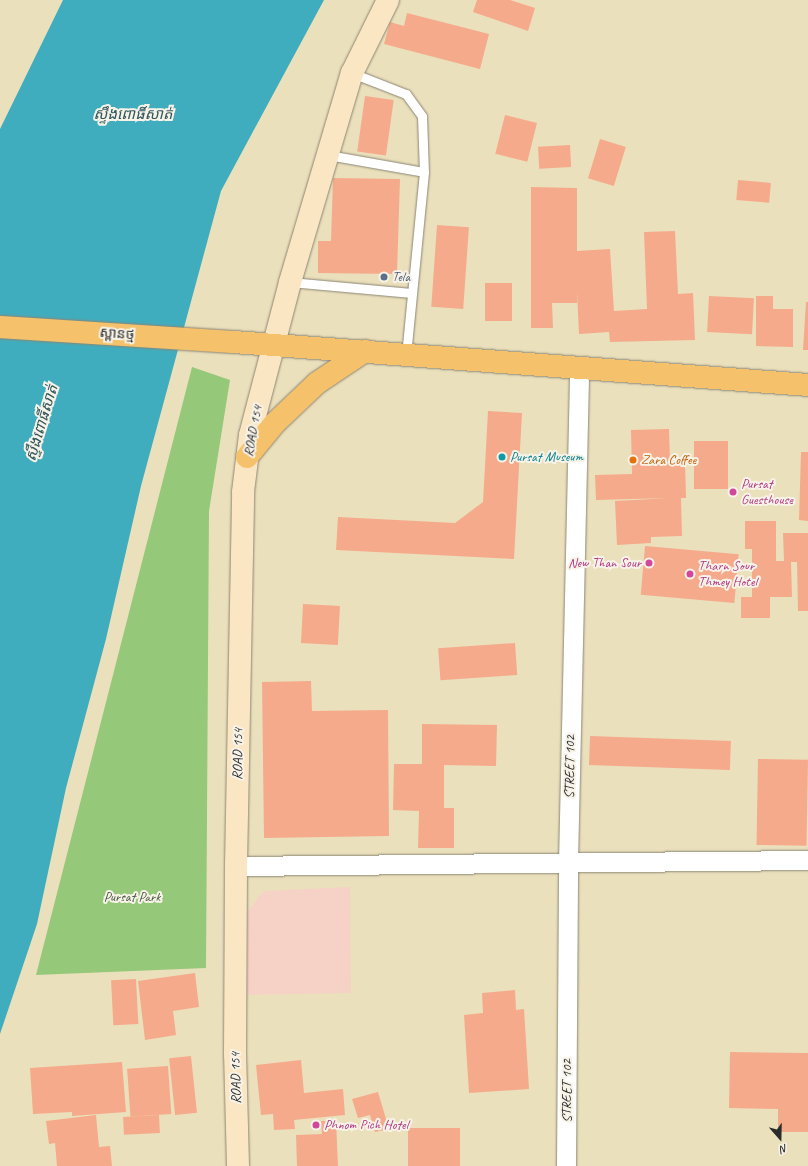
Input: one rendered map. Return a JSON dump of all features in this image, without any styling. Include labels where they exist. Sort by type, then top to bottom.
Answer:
[{"type":"main road","name":"ROAD 154","points":[[238,1166],[235,1055],[236,866],[242,492],[250,435],[273,344],[352,73],[388,0]]},
{"type":"main road","name":"ស្ពានថ្ម","points":[[0,327],[273,344],[579,369],[808,385]]},
{"type":"main road","points":[[247,457],[275,422],[317,383],[365,351]]},
{"type":"street","name":"STREET 102","points":[[566,1166],[568,862],[579,369]]},
{"type":"street","points":[[236,866],[808,860]]},
{"type":"lane","points":[[352,73],[406,94],[415,104],[422,116],[424,172],[406,355]]},
{"type":"lane","points":[[328,155],[424,172]]},
{"type":"lane","points":[[290,282],[412,293]]},
{"type":"shaded area","points":[[350,887],[351,993],[246,995],[245,916],[259,896],[265,891]]},
{"type":"green space","name":"Pursat Park","points":[[192,367],[230,380],[209,511],[206,968],[36,975]]},
{"type":"water","name":"ស្ទឹងពោធិ៍សាត់","points":[[63,0],[324,0],[221,191],[141,486],[106,639],[66,788],[37,924],[0,1034],[0,129]]},
{"type":"building","points":[[477,0],[510,0],[535,8],[528,31],[473,12]]},
{"type":"building","points":[[407,13],[489,34],[480,69],[384,44],[390,22],[404,26]]},
{"type":"building","points":[[365,96],[394,100],[386,155],[357,151]]},
{"type":"building","points":[[505,115],[537,123],[527,162],[495,154]]},
{"type":"building","points":[[600,139],[626,147],[614,186],[588,178]]},
{"type":"building","points":[[570,145],[571,167],[539,169],[538,147]]},
{"type":"building","points":[[333,178],[400,179],[397,274],[318,273],[318,241],[331,241]]},
{"type":"building","points":[[738,180],[771,183],[769,203],[736,200]]},
{"type":"building","points":[[531,187],[577,188],[577,251],[610,249],[614,311],[647,309],[644,232],[675,231],[678,294],[693,293],[695,340],[610,342],[609,332],[579,334],[577,292],[577,303],[552,303],[553,328],[531,328]]},
{"type":"building","points":[[437,225],[469,227],[463,309],[431,307]]},
{"type":"building","points":[[485,283],[512,283],[512,321],[485,321]]},
{"type":"building","points":[[709,296],[754,298],[752,334],[707,332]]},
{"type":"building","points":[[756,296],[773,296],[773,309],[793,309],[793,347],[756,346]]},
{"type":"building","points":[[806,302],[808,302],[808,350],[803,350]]},
{"type":"building","name":"Pursat Museum","points":[[488,411],[522,413],[514,559],[336,550],[338,517],[455,523],[483,502]]},
{"type":"building","points":[[669,429],[670,462],[685,462],[686,498],[681,498],[682,536],[651,537],[651,543],[617,545],[615,501],[669,498],[596,500],[595,475],[632,474],[631,430]]},
{"type":"building","points":[[694,441],[728,441],[728,489],[694,489]]},
{"type":"building","points":[[801,452],[808,452],[808,521],[799,520]]},
{"type":"building","points":[[745,521],[776,521],[776,561],[784,561],[783,533],[808,533],[808,611],[798,611],[797,562],[791,562],[792,597],[770,597],[770,618],[741,618],[741,597],[752,597],[752,549],[745,549]]},
{"type":"building","name":"Tharn Sour Thmey Hotel","points":[[645,546],[739,554],[734,603],[641,595]]},
{"type":"building","points":[[303,604],[340,606],[338,645],[301,643]]},
{"type":"building","points":[[515,643],[517,675],[440,680],[438,648]]},
{"type":"building","points":[[311,681],[312,711],[388,710],[389,836],[264,838],[262,682]]},
{"type":"building","points":[[422,724],[497,725],[496,766],[444,765],[444,808],[454,808],[454,848],[418,848],[419,811],[393,810],[394,764],[422,764]]},
{"type":"building","points":[[590,736],[731,741],[730,770],[589,765]]},
{"type":"building","points":[[758,759],[808,760],[806,846],[756,845]]},
{"type":"building","points":[[195,973],[199,1007],[173,1011],[176,1035],[145,1040],[138,981]]},
{"type":"building","points":[[136,979],[138,1024],[113,1025],[111,980]]},
{"type":"building","points":[[515,990],[516,1010],[524,1009],[529,1089],[469,1093],[464,1015],[483,1013],[482,993]]},
{"type":"building","points":[[730,1052],[808,1053],[808,1132],[778,1132],[778,1109],[729,1108]]},
{"type":"building","points":[[191,1056],[197,1113],[175,1115],[169,1058]]},
{"type":"building","points":[[301,1060],[304,1093],[343,1089],[345,1115],[294,1120],[295,1129],[274,1130],[273,1114],[261,1115],[256,1065]]},
{"type":"building","points":[[122,1062],[126,1112],[72,1116],[72,1112],[33,1114],[30,1068]]},
{"type":"building","points":[[168,1066],[171,1114],[130,1117],[127,1069]]},
{"type":"building","points":[[378,1092],[389,1129],[375,1132],[370,1115],[358,1118],[352,1099]]},
{"type":"building","points":[[96,1115],[99,1147],[110,1146],[112,1166],[57,1166],[55,1143],[49,1144],[46,1121]]},
{"type":"building","points":[[159,1115],[160,1133],[124,1135],[123,1117]]},
{"type":"building","points":[[321,1121],[336,1121],[338,1166],[297,1166],[296,1135],[322,1134]]},
{"type":"building","points":[[408,1128],[460,1128],[460,1166],[408,1166]]},
{"type":"place","name":"Tela","points":[[384,277]]},
{"type":"place","name":"Pursat Museum","points":[[502,457]]},
{"type":"place","name":"Zara Coffee","points":[[633,460]]},
{"type":"place","name":"Pursat Guesthouse","points":[[733,492]]},
{"type":"place","name":"New Than Sour","points":[[649,563]]},
{"type":"place","name":"Tharn Sour Thmey Hotel","points":[[690,574]]},
{"type":"place","name":"Phnom Pich Hotel","points":[[316,1125]]}]
